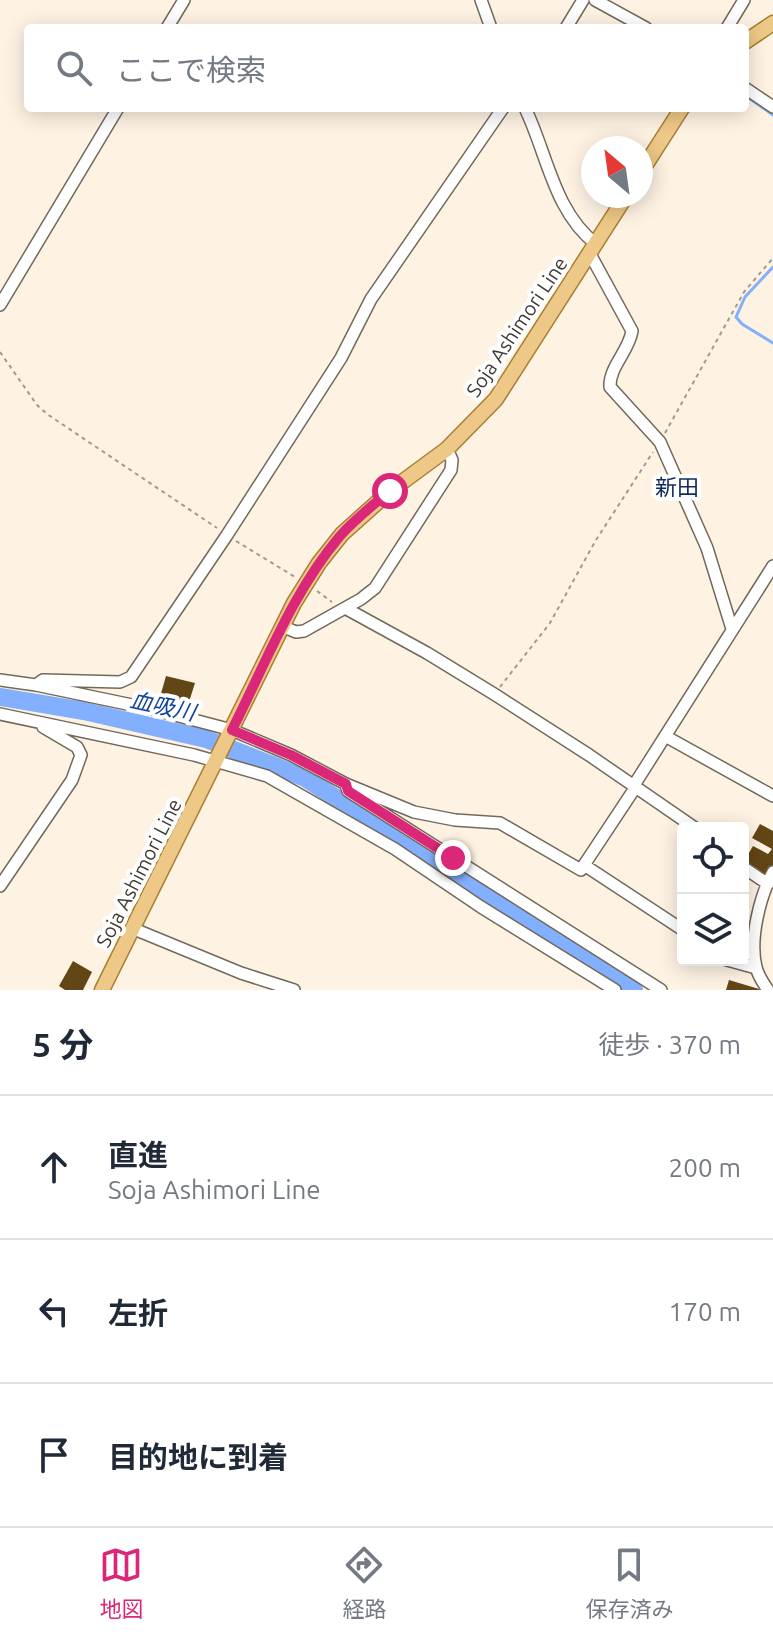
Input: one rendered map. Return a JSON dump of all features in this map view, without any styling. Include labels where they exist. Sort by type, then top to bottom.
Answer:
[{"type":"main road","points":[[749,39],[773,23]]},
{"type":"main road","points":[[653,153],[679,112]]},
{"type":"main road","name":"Soja Ashimori Line","points":[[102,990],[306,584],[342,534],[366,511],[447,449],[486,412],[506,387],[619,208]]},
{"type":"street","points":[[169,24],[184,0]]},
{"type":"street","points":[[481,0],[490,24]]},
{"type":"street","points":[[568,24],[583,0]]},
{"type":"street","points":[[595,0],[639,24]]},
{"type":"street","points":[[729,24],[744,0]]},
{"type":"street","points":[[749,91],[773,107]]},
{"type":"street","points":[[0,305],[116,112]]},
{"type":"street","points":[[36,685],[43,680],[120,682],[131,677],[227,535],[345,350],[371,299],[500,112]]},
{"type":"street","points":[[526,112],[549,172],[593,249],[632,331],[610,377],[610,387],[660,442],[707,548],[732,629]]},
{"type":"street","points":[[284,627],[296,632],[304,631],[375,588],[451,470],[452,460],[447,449]]},
{"type":"street","points":[[0,680],[156,710],[231,733],[291,755],[346,784],[414,812],[455,820],[500,823],[581,870],[773,566]]},
{"type":"street","points":[[344,609],[427,653],[494,694],[686,822]]},
{"type":"street","points":[[0,714],[218,759],[267,776],[395,849],[481,907],[615,990]]},
{"type":"street","points":[[0,886],[68,787],[81,755],[77,747],[34,721]]},
{"type":"street","points":[[665,736],[773,796]]},
{"type":"street","points":[[346,784],[348,791],[661,990]]},
{"type":"street","points":[[584,865],[677,926]]},
{"type":"street","points":[[749,871],[768,884]]},
{"type":"street","points":[[768,990],[756,968],[756,922],[773,872]]},
{"type":"street","points":[[134,929],[241,973],[294,990]]},
{"type":"street","points":[[749,966],[756,968]]},
{"type":"path","points":[[494,694],[550,623],[596,540],[660,442],[744,292],[773,258]]},
{"type":"path","points":[[0,352],[37,405],[47,414],[344,609]]},
{"type":"building","points":[[166,676],[195,683],[188,705],[160,697]]},
{"type":"building","points":[[760,824],[773,831],[773,865],[764,877],[749,867],[749,853],[753,846],[768,854],[772,849],[752,838]]},
{"type":"building","points":[[73,961],[92,972],[83,990],[65,990],[59,986]]},
{"type":"building","points":[[729,980],[759,989],[759,990],[726,990]]},
{"type":"waterway","points":[[749,98],[773,115]]},
{"type":"waterway","points":[[773,267],[745,297],[736,317],[773,343]]},
{"type":"waterway","name":"血吸川","points":[[0,697],[84,711],[206,739],[305,778],[634,990]]},
{"type":"district","name":"新田","points":[[677,487]]},
{"type":"route","points":[[390,491],[342,534],[319,563],[294,603],[232,730],[291,755],[346,784],[348,791],[453,858]]}]
